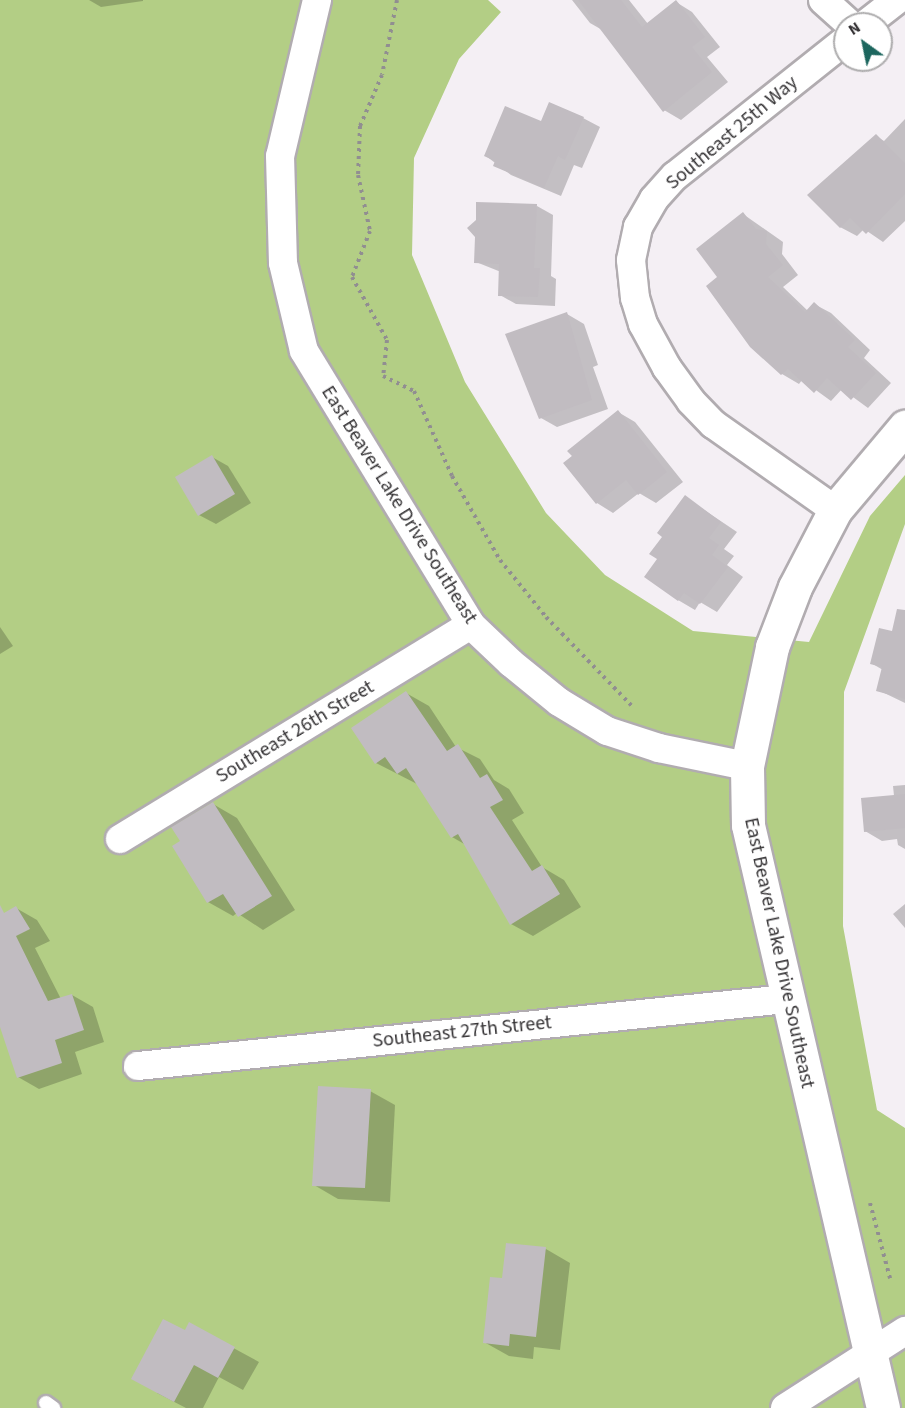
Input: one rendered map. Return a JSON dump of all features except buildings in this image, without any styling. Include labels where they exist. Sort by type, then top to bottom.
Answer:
[{"type":"street","name":"East Beaver Lake Drive Southeast","points":[[317,0],[280,156],[283,262],[292,314],[304,351],[471,625],[559,702],[607,730],[660,748],[747,766],[748,825],[786,999],[883,1408]]},
{"type":"street","points":[[823,0],[836,12]]},
{"type":"street","points":[[882,12],[897,0]]},
{"type":"street","name":"Southeast 25th Way","points":[[833,51],[675,176],[654,199],[638,227],[632,260],[635,298],[643,324],[667,368],[690,400],[713,424],[835,510]]},
{"type":"street","points":[[747,766],[771,647],[795,587],[835,510],[905,427]]},
{"type":"street","name":"Southeast 26th Street","points":[[120,839],[471,625]]},
{"type":"street","name":"Southeast 27th Street","points":[[138,1066],[786,999]]},
{"type":"street","points":[[785,1408],[905,1331]]},
{"type":"path","points":[[397,0],[382,75],[360,126],[358,175],[370,231],[351,277],[387,340],[383,376],[414,391],[452,476],[500,560],[546,617],[636,710]]},
{"type":"green space","points":[[0,0],[488,0],[501,12],[459,59],[414,158],[412,255],[465,382],[546,513],[605,575],[693,631],[809,642],[870,516],[905,475],[905,524],[844,692],[843,926],[877,1110],[905,1128],[905,1408],[0,1408]]}]
